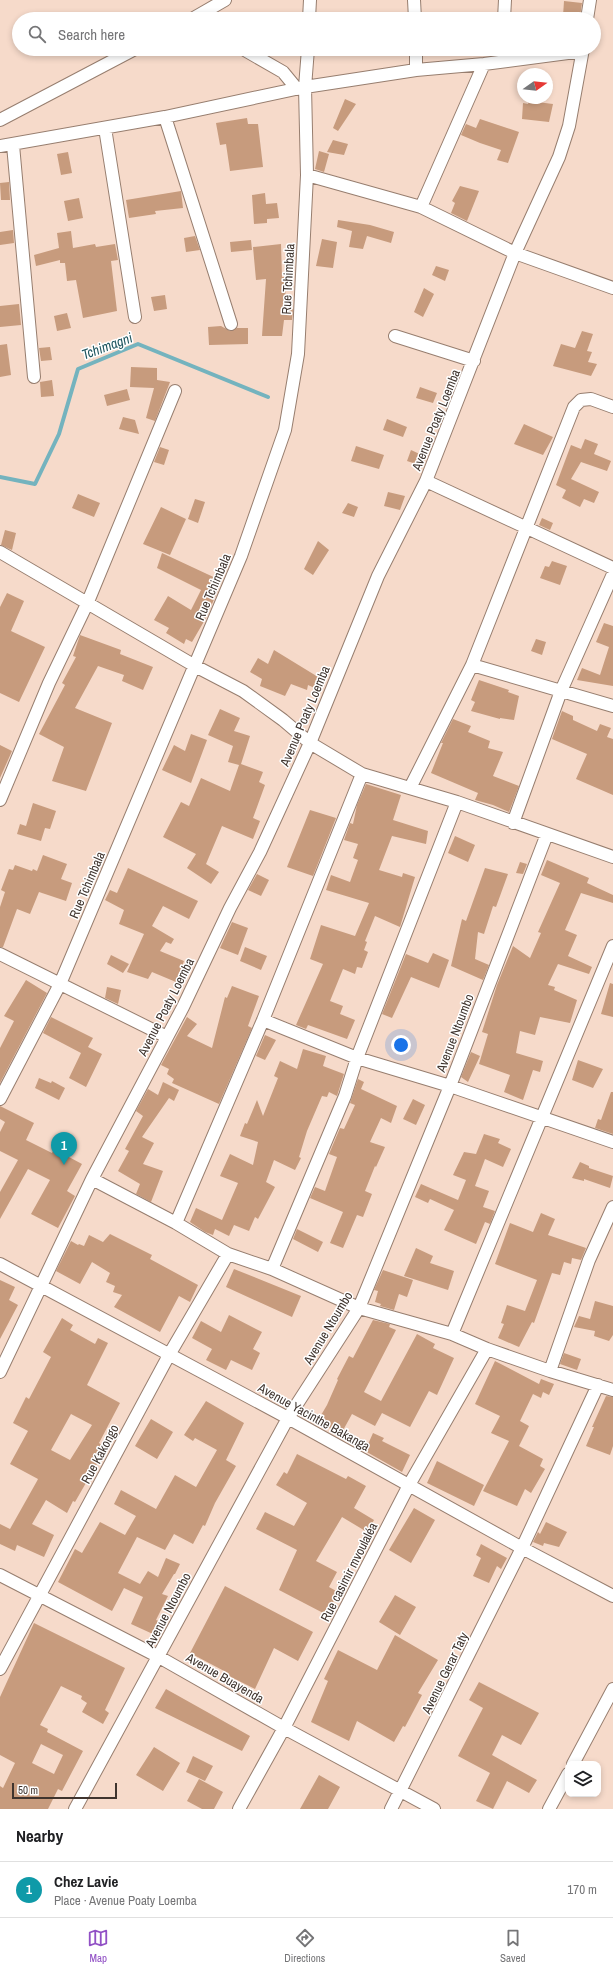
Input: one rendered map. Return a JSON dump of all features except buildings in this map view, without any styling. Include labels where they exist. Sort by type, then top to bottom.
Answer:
[{"type":"street","points":[[204,12],[225,0]]},
{"type":"street","points":[[309,12],[310,0]]},
{"type":"street","points":[[414,0],[415,12]]},
{"type":"street","points":[[505,12],[506,0]]},
{"type":"street","points":[[588,12],[590,0]]},
{"type":"street","points":[[0,120],[122,56]]},
{"type":"street","points":[[255,56],[284,72],[301,88]]},
{"type":"street","name":"Rue Tchimbala","points":[[0,1099],[60,984],[241,556],[286,430],[298,354],[307,175],[301,88],[307,56]]},
{"type":"street","points":[[416,56],[416,70]]},
{"type":"street","points":[[0,146],[13,145],[165,117],[301,88],[416,70],[484,64],[499,56]]},
{"type":"street","name":"Avenue Poaty Loemba","points":[[0,1372],[92,1179],[167,1037],[230,908],[260,852],[310,743],[378,576],[426,481],[515,253],[559,157],[565,140],[582,56]]},
{"type":"street","points":[[421,207],[484,64]]},
{"type":"street","points":[[165,117],[231,324]]},
{"type":"street","points":[[105,128],[135,317]]},
{"type":"street","points":[[13,145],[34,377]]},
{"type":"street","points":[[307,175],[421,207],[515,253],[613,288]]},
{"type":"street","points":[[395,336],[474,361]]},
{"type":"street","points":[[0,800],[49,683],[87,604],[176,390]]},
{"type":"street","points":[[410,788],[472,665],[574,408],[581,400],[591,399],[613,407]]},
{"type":"street","points":[[426,481],[528,527],[613,568]]},
{"type":"street","points":[[0,552],[195,666],[243,691],[283,720],[310,743],[362,774],[456,802],[613,857]]},
{"type":"street","points":[[513,823],[561,691],[613,574]]},
{"type":"street","points":[[472,665],[613,706]]},
{"type":"street","points":[[176,1223],[263,1020],[362,774]]},
{"type":"street","points":[[272,1269],[345,1096],[357,1058],[456,802]]},
{"type":"street","name":"Avenue Ntoumbo","points":[[75,1809],[288,1418],[359,1308],[450,1086],[547,834]]},
{"type":"street","points":[[452,1334],[613,946]]},
{"type":"street","points":[[0,954],[167,1037]]},
{"type":"street","points":[[263,1020],[357,1058],[450,1086],[613,1142]]},
{"type":"street","points":[[92,1179],[176,1223],[228,1254],[272,1269],[359,1308],[452,1334],[487,1349],[550,1371],[613,1390]]},
{"type":"street","points":[[550,1371],[589,1260],[613,1207]]},
{"type":"street","name":"Rue Kakongo","points":[[0,1669],[41,1596],[169,1355],[228,1254]]},
{"type":"street","name":"Avenue Yacinthe Bakanga","points":[[0,1264],[288,1418],[522,1548],[613,1596]]},
{"type":"street","name":"Rue casimir mvoulaléa","points":[[239,1809],[284,1728],[409,1485],[487,1349]]},
{"type":"street","name":"Avenue Gerar Taty","points":[[391,1809],[402,1791],[522,1548],[598,1385]]},
{"type":"street","name":"Avenue Buayenda","points":[[0,1575],[159,1657],[284,1728],[434,1809]]},
{"type":"street","points":[[575,1761],[613,1689]]},
{"type":"street","points":[[550,1809],[565,1780]]},
{"type":"waterway","name":"Tchimagni","points":[[0,477],[35,484],[59,434],[78,369],[138,344],[268,397]]},
{"type":"place","name":"Chez Lavie","points":[[64,1165]]}]
